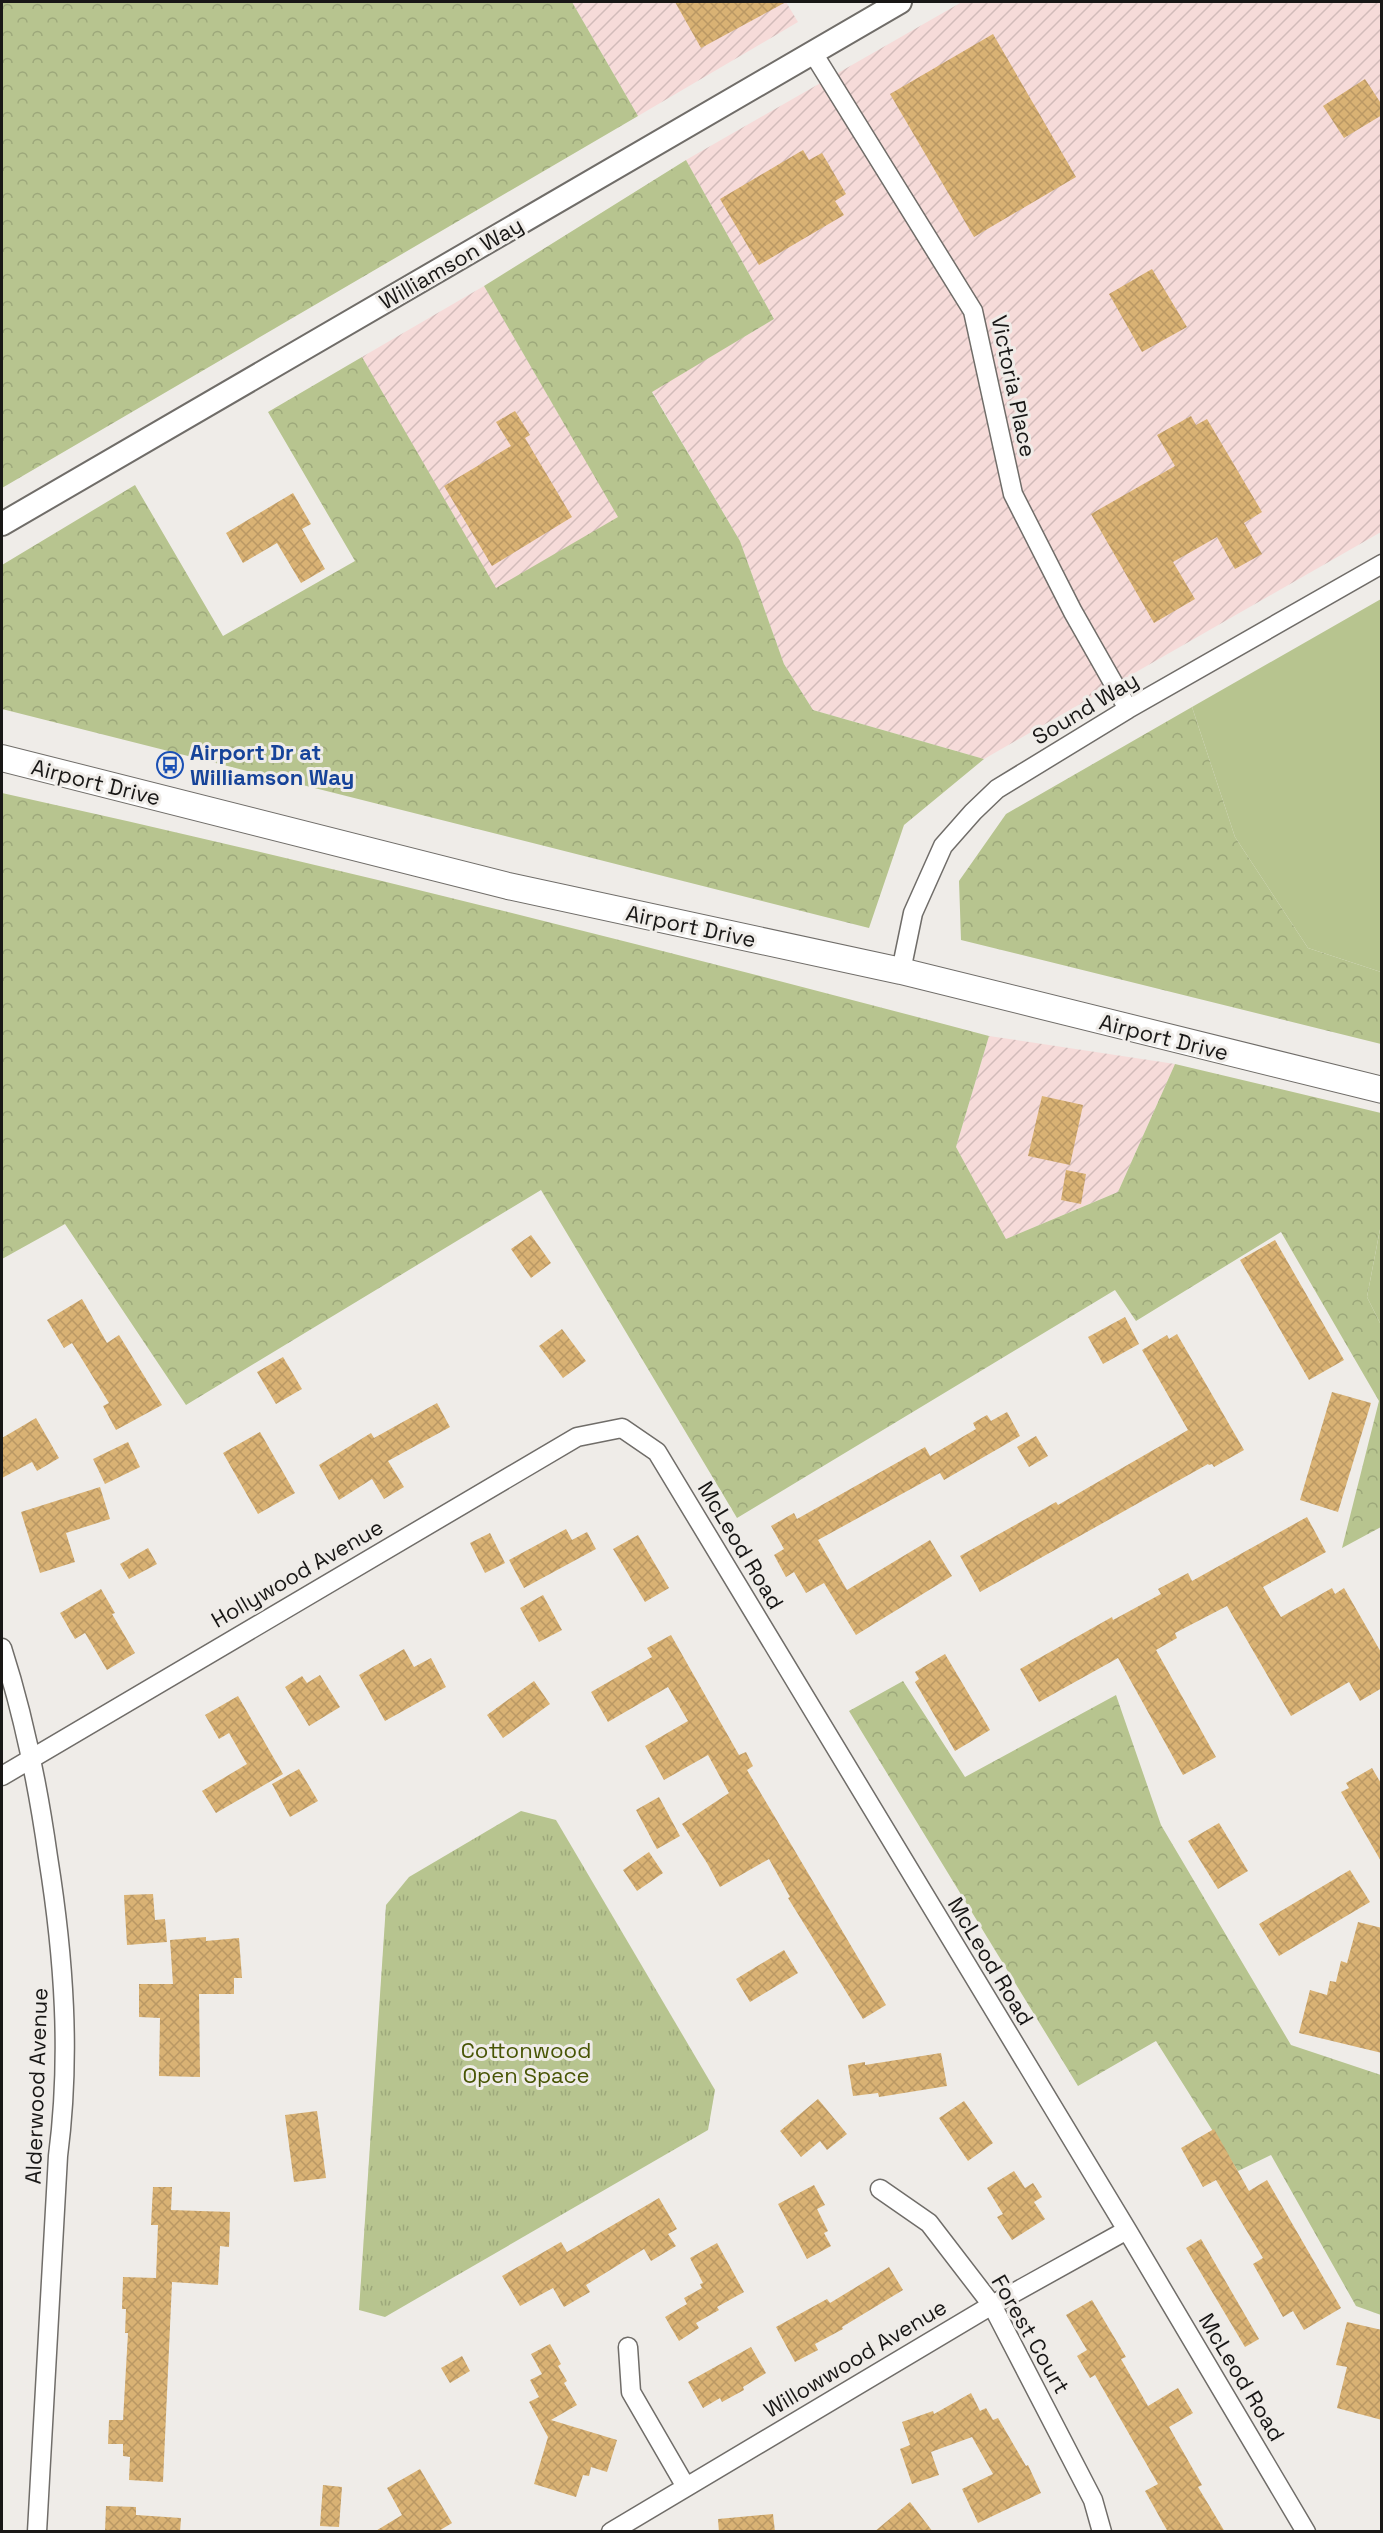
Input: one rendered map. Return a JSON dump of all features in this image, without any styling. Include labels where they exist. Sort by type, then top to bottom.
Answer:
[{"type":"main road","name":"Airport Drive","points":[[2,758],[508,886],[901,972],[1382,1090]]},
{"type":"street","name":"Williamson Way","points":[[2,524],[900,2]]},
{"type":"street","name":"Victoria Place","points":[[813,53],[973,311],[1012,494],[1073,612],[1128,709]]},
{"type":"street","name":"Sound Way","points":[[901,972],[913,912],[943,846],[997,789],[1128,709],[1382,564]]},
{"type":"street","name":"Hollywood Avenue","points":[[2,1776],[577,1437],[622,1428]]},
{"type":"street","name":"McLeod Road","points":[[622,1428],[657,1452],[1127,2230],[1306,2532]]},
{"type":"street","name":"Alderwood Avenue","points":[[2,1648],[32,1758],[59,1926],[66,2054],[36,2532]]},
{"type":"street","name":"Forest Court","points":[[880,2189],[929,2223],[992,2305],[1093,2500],[1102,2532]]},
{"type":"street","name":"Willowwood Avenue","points":[[611,2532],[992,2305],[1127,2230]]},
{"type":"street","points":[[628,2347],[631,2392],[686,2487]]},
{"type":"shaded area","points":[[572,2],[786,2],[798,22],[638,116]]},
{"type":"shaded area","points":[[962,2],[1381,2],[1381,532],[984,759],[813,710],[784,664],[740,541],[652,391],[774,319],[686,160]]},
{"type":"shaded area","points":[[484,286],[619,517],[496,589],[362,357]]},
{"type":"shaded area","points":[[989,1036],[1175,1064],[1118,1192],[1006,1239],[956,1147]]},
{"type":"green space","points":[[2,2],[572,2],[638,116],[2,488]]},
{"type":"green space","points":[[686,160],[774,319],[652,392],[740,541],[784,664],[813,710],[984,759],[904,825],[869,928],[2,709],[2,565],[135,485],[223,636],[355,561],[268,412],[362,357],[496,588],[618,517],[484,286]]},
{"type":"green space","points":[[1381,599],[1381,972],[1308,948],[1235,837],[1192,707]]},
{"type":"green space","points":[[1192,707],[1235,837],[1308,948],[1381,972],[1381,1044],[961,940],[959,881],[1006,814]]},
{"type":"green space","points":[[2,793],[497,909],[989,1036],[956,1147],[1006,1239],[1118,1192],[1175,1064],[1381,1113],[1381,1224],[1367,1297],[1381,1325],[1381,1527],[1342,1548],[1379,1401],[1281,1232],[1136,1321],[1115,1290],[737,1518],[541,1190],[186,1405],[65,1224],[2,1259]]},
{"type":"green space","points":[[1381,1224],[1381,1325],[1367,1297]]},
{"type":"green space","points":[[903,1681],[965,1777],[1116,1695],[1161,1825],[1291,2045],[1381,2075],[1381,2315],[1356,2306],[1271,2155],[1238,2171],[1156,2041],[1078,2086],[849,1711]]},
{"type":"green space","name":"Cottonwood Open Space","points":[[521,1811],[556,1820],[715,2090],[708,2130],[385,2317],[359,2310],[386,1905],[409,1877]]},
{"type":"building","points":[[675,2],[786,2],[701,48]]},
{"type":"building","points":[[993,34],[1076,177],[974,237],[890,94]]},
{"type":"building","points":[[1365,79],[1382,105],[1382,115],[1344,138],[1323,106]]},
{"type":"building","points":[[803,150],[809,160],[822,153],[846,194],[835,201],[844,215],[759,265],[720,199]]},
{"type":"building","points":[[1152,269],[1187,327],[1142,352],[1109,294]]},
{"type":"building","points":[[515,411],[530,435],[525,438],[572,517],[492,566],[444,486],[511,446],[496,422]]},
{"type":"building","points":[[1191,416],[1196,425],[1207,419],[1262,512],[1244,523],[1262,554],[1235,569],[1217,537],[1173,562],[1195,599],[1154,623],[1091,514],[1175,466],[1157,435]]},
{"type":"building","points":[[293,493],[311,524],[302,529],[325,569],[301,583],[277,543],[243,563],[226,533]]},
{"type":"building","points":[[1042,1096],[1083,1105],[1070,1165],[1028,1156]]},
{"type":"building","points":[[1066,1170],[1086,1174],[1081,1204],[1061,1200]]},
{"type":"building","points":[[531,1235],[551,1263],[531,1278],[511,1249]]},
{"type":"building","points":[[1275,1240],[1344,1360],[1309,1380],[1240,1260]]},
{"type":"building","points":[[82,1299],[107,1343],[119,1335],[162,1405],[116,1430],[103,1406],[109,1403],[72,1343],[64,1348],[47,1320]]},
{"type":"building","points":[[1125,1317],[1139,1344],[1103,1364],[1088,1337]]},
{"type":"building","points":[[562,1329],[586,1361],[563,1378],[539,1346]]},
{"type":"building","points":[[1177,1334],[1244,1450],[1214,1467],[1208,1464],[980,1592],[960,1556],[1056,1502],[1058,1505],[1188,1430],[1142,1350],[1167,1335],[1169,1339]]},
{"type":"building","points":[[283,1357],[302,1389],[276,1404],[257,1372]]},
{"type":"building","points":[[1332,1392],[1371,1403],[1338,1512],[1300,1500]]},
{"type":"building","points":[[437,1403],[450,1427],[388,1461],[404,1487],[384,1499],[372,1479],[339,1500],[319,1465],[371,1433],[374,1438]]},
{"type":"building","points":[[1007,1412],[1020,1436],[944,1480],[940,1473],[818,1540],[847,1590],[930,1540],[952,1576],[856,1635],[824,1583],[806,1593],[794,1572],[786,1577],[774,1555],[784,1549],[771,1526],[794,1513],[797,1519],[925,1447],[930,1456],[976,1429],[973,1423],[987,1415],[991,1421]]},
{"type":"building","points":[[36,1418],[59,1458],[37,1471],[32,1462],[2,1478],[2,1438]]},
{"type":"building","points":[[260,1432],[295,1493],[258,1514],[223,1453]]},
{"type":"building","points":[[1036,1436],[1048,1456],[1029,1467],[1017,1447]]},
{"type":"building","points":[[128,1442],[140,1467],[105,1484],[93,1459]]},
{"type":"building","points":[[100,1487],[110,1519],[66,1533],[75,1562],[40,1573],[21,1512]]},
{"type":"building","points":[[1307,1517],[1326,1552],[1263,1587],[1281,1617],[1332,1588],[1335,1594],[1344,1588],[1382,1654],[1382,1688],[1360,1701],[1349,1682],[1291,1716],[1227,1606],[1175,1633],[1177,1638],[1156,1650],[1216,1757],[1183,1775],[1118,1658],[1039,1702],[1020,1669],[1112,1617],[1113,1620],[1161,1594],[1158,1589],[1188,1573],[1192,1581]]},
{"type":"building","points":[[566,1529],[572,1540],[587,1532],[596,1549],[524,1588],[509,1560]]},
{"type":"building","points":[[490,1533],[505,1563],[485,1573],[470,1543]]},
{"type":"building","points":[[638,1535],[669,1588],[645,1602],[613,1549]]},
{"type":"building","points":[[148,1548],[157,1564],[129,1579],[120,1564]]},
{"type":"building","points":[[101,1589],[115,1613],[112,1614],[135,1653],[107,1670],[85,1633],[75,1639],[60,1613]]},
{"type":"building","points":[[543,1595],[562,1630],[539,1642],[520,1608]]},
{"type":"building","points":[[671,1635],[739,1755],[746,1752],[753,1766],[747,1770],[886,2005],[863,2019],[788,1898],[790,1897],[769,1859],[720,1887],[682,1824],[729,1793],[708,1755],[664,1780],[645,1746],[688,1721],[668,1687],[608,1722],[591,1692],[652,1657],[647,1648]]},
{"type":"building","points":[[404,1649],[414,1667],[431,1658],[446,1687],[385,1721],[359,1675]]},
{"type":"building","points":[[945,1654],[990,1730],[955,1751],[915,1682],[919,1679],[915,1672]]},
{"type":"building","points":[[320,1675],[340,1707],[309,1726],[285,1687],[302,1676],[307,1683]]},
{"type":"building","points":[[534,1681],[550,1704],[503,1738],[487,1715]]},
{"type":"building","points":[[238,1696],[283,1774],[216,1813],[202,1791],[247,1764],[229,1733],[219,1739],[205,1715]]},
{"type":"building","points":[[1372,1768],[1382,1785],[1382,1863],[1341,1792],[1349,1788],[1346,1783]]},
{"type":"building","points":[[299,1769],[318,1801],[290,1817],[272,1784]]},
{"type":"building","points":[[659,1797],[680,1836],[657,1849],[636,1810]]},
{"type":"building","points":[[1219,1823],[1248,1871],[1218,1889],[1188,1841]]},
{"type":"building","points":[[649,1852],[663,1873],[637,1891],[623,1870]]},
{"type":"building","points":[[1350,1870],[1370,1902],[1279,1956],[1259,1924]]},
{"type":"building","points":[[153,1894],[155,1920],[165,1919],[167,1942],[127,1945],[124,1895]]},
{"type":"building","points":[[1358,1922],[1382,1928],[1382,2053],[1299,2033],[1310,1990],[1327,1995],[1330,1981],[1336,1982],[1341,1961],[1347,1963]]},
{"type":"building","points":[[206,1937],[206,1941],[239,1938],[242,1978],[234,1978],[234,1994],[199,1994],[200,2077],[159,2076],[160,2018],[139,2017],[139,1984],[173,1984],[170,1940]]},
{"type":"building","points":[[784,1950],[798,1973],[750,2002],[736,1979]]},
{"type":"building","points":[[941,2053],[947,2086],[879,2097],[878,2093],[853,2096],[848,2065],[865,2062],[865,2065]]},
{"type":"building","points":[[818,2099],[847,2134],[827,2150],[820,2141],[801,2157],[780,2131]]},
{"type":"building","points":[[964,2101],[993,2143],[968,2161],[939,2118]]},
{"type":"building","points":[[317,2111],[326,2178],[294,2182],[285,2115]]},
{"type":"building","points":[[1214,2129],[1249,2191],[1267,2180],[1341,2308],[1304,2330],[1293,2311],[1283,2317],[1253,2264],[1263,2258],[1216,2180],[1203,2187],[1181,2148]]},
{"type":"building","points":[[1014,2171],[1025,2188],[1033,2183],[1042,2197],[1034,2202],[1045,2219],[1012,2240],[997,2217],[1003,2214],[987,2188]]},
{"type":"building","points":[[814,2185],[825,2205],[817,2209],[828,2231],[824,2233],[831,2246],[807,2259],[778,2204]]},
{"type":"building","points":[[153,2187],[172,2187],[171,2210],[230,2212],[229,2247],[220,2246],[218,2285],[172,2282],[163,2482],[129,2480],[130,2457],[123,2456],[123,2444],[108,2444],[109,2420],[123,2420],[128,2333],[125,2333],[126,2309],[122,2309],[123,2277],[156,2278],[158,2225],[151,2225]]},
{"type":"building","points":[[659,2198],[677,2229],[668,2234],[676,2246],[651,2261],[644,2249],[586,2285],[590,2292],[564,2307],[553,2288],[520,2306],[502,2276],[561,2242],[567,2252]]},
{"type":"building","points":[[1201,2239],[1259,2339],[1245,2347],[1186,2248]]},
{"type":"building","points":[[717,2243],[744,2292],[717,2307],[719,2310],[696,2323],[699,2328],[679,2341],[665,2317],[687,2304],[684,2298],[702,2288],[700,2284],[703,2283],[690,2258]]},
{"type":"building","points":[[889,2267],[903,2290],[842,2327],[843,2329],[815,2344],[818,2350],[795,2362],[776,2327],[827,2299],[830,2303]]},
{"type":"building","points":[[1092,2300],[1126,2357],[1121,2359],[1148,2406],[1178,2388],[1193,2413],[1169,2427],[1202,2485],[1198,2487],[1225,2532],[1168,2532],[1145,2491],[1158,2484],[1095,2375],[1090,2378],[1077,2356],[1087,2350],[1066,2315]]},
{"type":"building","points":[[1347,2322],[1382,2330],[1382,2420],[1337,2408],[1347,2367],[1336,2365]]},
{"type":"building","points":[[550,2344],[561,2364],[558,2366],[567,2381],[564,2383],[577,2405],[551,2420],[617,2440],[607,2472],[591,2467],[589,2476],[583,2475],[576,2497],[534,2484],[548,2437],[529,2402],[539,2397],[530,2380],[542,2374],[531,2354]]},
{"type":"building","points":[[751,2347],[766,2373],[743,2387],[744,2390],[722,2402],[720,2398],[703,2408],[688,2382]]},
{"type":"building","points":[[462,2356],[470,2371],[450,2383],[441,2368]]},
{"type":"building","points":[[971,2393],[980,2411],[986,2408],[993,2420],[998,2418],[1026,2466],[1028,2465],[1041,2493],[978,2523],[962,2489],[993,2474],[972,2437],[931,2452],[939,2475],[912,2484],[900,2449],[910,2445],[902,2422],[933,2411],[934,2414]]},
{"type":"building","points":[[420,2469],[452,2523],[437,2532],[374,2532],[402,2515],[387,2488]]},
{"type":"building","points":[[323,2485],[342,2487],[339,2527],[320,2526]]},
{"type":"building","points":[[910,2502],[933,2532],[874,2532]]},
{"type":"building","points":[[106,2506],[136,2507],[136,2515],[181,2518],[180,2532],[105,2532]]},
{"type":"building","points":[[773,2514],[775,2532],[719,2532],[718,2519]]},
{"type":"place","name":"Airport Dr at Williamson Way","points":[[170,765]]}]
